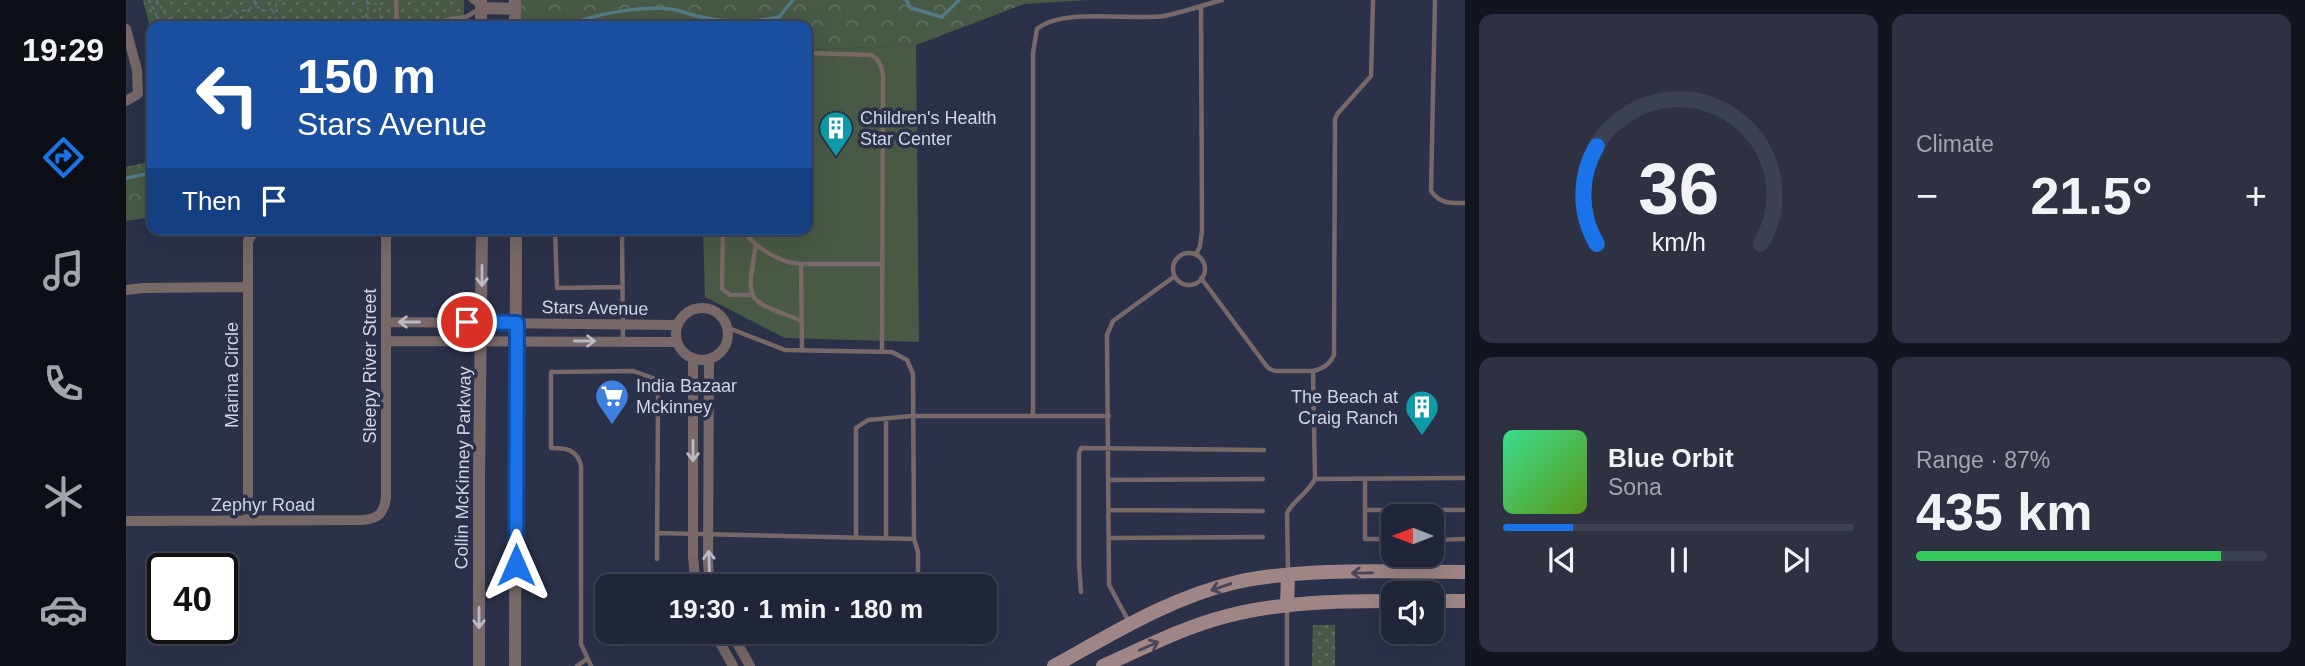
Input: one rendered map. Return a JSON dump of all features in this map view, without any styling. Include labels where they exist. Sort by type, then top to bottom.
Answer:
[{"type":"main road","points":[[1054,666],[1157,609],[1236,582],[1288,575],[1465,572]]},
{"type":"main road","points":[[1287,606],[1288,575]]},
{"type":"main road","points":[[1103,666],[1225,616],[1334,601],[1381,601]]},
{"type":"main road","points":[[1444,601],[1465,601]]},
{"type":"street","points":[[480,21],[478,3],[515,4]]},
{"type":"street","points":[[126,29],[137,70],[138,94],[126,101]]},
{"type":"street","name":"Marina Circle","points":[[248,521],[248,241],[251,235]]},
{"type":"street","name":"Sleepy River Street","points":[[385,235],[386,498]]},
{"type":"street","name":"Collin McKinney Parkway","points":[[479,666],[482,235]]},
{"type":"street","points":[[515,666],[516,235]]},
{"type":"street","points":[[126,290],[248,287]]},
{"type":"street","points":[[700,308],[715,312],[726,327],[723,349],[709,359],[693,359],[681,350],[677,342],[677,325],[685,314],[700,308]]},
{"type":"street","name":"Stars Avenue","points":[[386,322],[677,325]]},
{"type":"street","name":"Stars Avenue","points":[[386,341],[677,342]]},
{"type":"street","points":[[693,359],[695,574]]},
{"type":"street","points":[[709,359],[710,574]]},
{"type":"street","name":"Zephyr Road","points":[[126,521],[373,520],[384,508],[386,498]]},
{"type":"street","points":[[725,644],[742,665]]},
{"type":"street","points":[[735,644],[742,665]]},
{"type":"lane","points":[[396,0],[397,21]]},
{"type":"lane","points":[[1033,416],[1033,53],[1037,29],[1052,20],[1081,17],[1164,16],[1222,0]]},
{"type":"lane","points":[[1202,278],[1193,284],[1182,283],[1175,276],[1173,266],[1178,257],[1186,253],[1196,254],[1204,265],[1202,278],[1268,368],[1275,371],[1313,371],[1331,363],[1334,355],[1335,119],[1371,76],[1373,0]]},
{"type":"lane","points":[[1435,0],[1431,191],[1436,199],[1445,203],[1465,203]]},
{"type":"lane","points":[[445,21],[466,18],[478,3]]},
{"type":"lane","points":[[1196,254],[1202,231],[1201,6]]},
{"type":"lane","points":[[812,53],[871,55],[880,64],[883,75],[882,352]]},
{"type":"lane","points":[[555,235],[556,288],[622,287]]},
{"type":"lane","points":[[622,235],[623,342]]},
{"type":"lane","points":[[723,235],[722,289],[730,295],[751,295]]},
{"type":"lane","points":[[746,235],[782,261],[801,264],[883,264]]},
{"type":"lane","points":[[756,244],[751,295],[758,303],[802,321]]},
{"type":"lane","points":[[801,264],[802,351]]},
{"type":"lane","points":[[1130,624],[1109,585],[1108,330],[1114,321],[1175,276]]},
{"type":"lane","points":[[726,327],[785,350],[892,352],[907,360],[913,373],[914,539],[918,552],[918,574]]},
{"type":"lane","points":[[591,666],[581,644],[581,466],[579,456],[574,452],[566,448],[551,448],[551,372],[633,371],[653,378],[658,395],[657,559]]},
{"type":"lane","points":[[1288,575],[1287,513],[1315,479],[1313,371]]},
{"type":"lane","points":[[856,538],[856,428],[868,420],[912,416],[1109,416]]},
{"type":"lane","points":[[886,419],[886,538]]},
{"type":"lane","points":[[1081,592],[1081,449],[1264,450]]},
{"type":"lane","points":[[1315,479],[1465,478]]},
{"type":"lane","points":[[1109,480],[1263,479]]},
{"type":"lane","points":[[1366,479],[1366,539],[1381,539]]},
{"type":"lane","points":[[1109,510],[1263,511]]},
{"type":"lane","points":[[1366,510],[1465,510]]},
{"type":"lane","points":[[657,533],[693,536],[914,539]]},
{"type":"lane","points":[[1109,538],[1263,537]]},
{"type":"lane","points":[[1444,540],[1465,539]]},
{"type":"lane","points":[[1287,606],[1287,666]]},
{"type":"lane","points":[[577,666],[587,659]]},
{"type":"path","points":[[149,0],[160,21]]},
{"type":"path","points":[[156,0],[168,18],[174,21]]},
{"type":"path","points":[[254,0],[256,6],[265,11],[273,9],[280,0]]},
{"type":"path","points":[[366,16],[367,2],[376,4],[380,9],[381,18],[378,21]]},
{"type":"path","points":[[216,21],[256,6]]},
{"type":"path","points":[[273,9],[277,21]]},
{"type":"path","points":[[368,11],[373,15],[372,19]]},
{"type":"path","points":[[350,21],[366,16],[372,19]]},
{"type":"green space","points":[[143,0],[464,0],[464,21],[148,21]]},
{"type":"green space","points":[[521,0],[1088,0],[1024,4],[916,45],[812,50],[812,21],[521,21]]},
{"type":"green space","points":[[916,45],[919,342],[785,338],[705,297],[703,235],[812,235],[812,50]]},
{"type":"green space","points":[[147,162],[147,218],[126,221],[126,167]]},
{"type":"green space","points":[[1313,625],[1335,625],[1335,666],[1312,666]]},
{"type":"waterway","points":[[738,21],[779,17],[793,0]]},
{"type":"waterway","points":[[906,0],[911,8],[942,17],[959,0]]},
{"type":"waterway","points":[[583,21],[626,10],[650,8],[738,21]]},
{"type":"waterway","points":[[126,178],[147,174]]},
{"type":"place","name":"Children's Health Star Center","points":[[836,158]]},
{"type":"place","name":"India Bazaar Mckinney","points":[[612,426]]},
{"type":"place","name":"The Beach at Craig Ranch","points":[[1422,437]]},
{"type":"route","points":[[467,322],[517,323],[516,565]]}]
